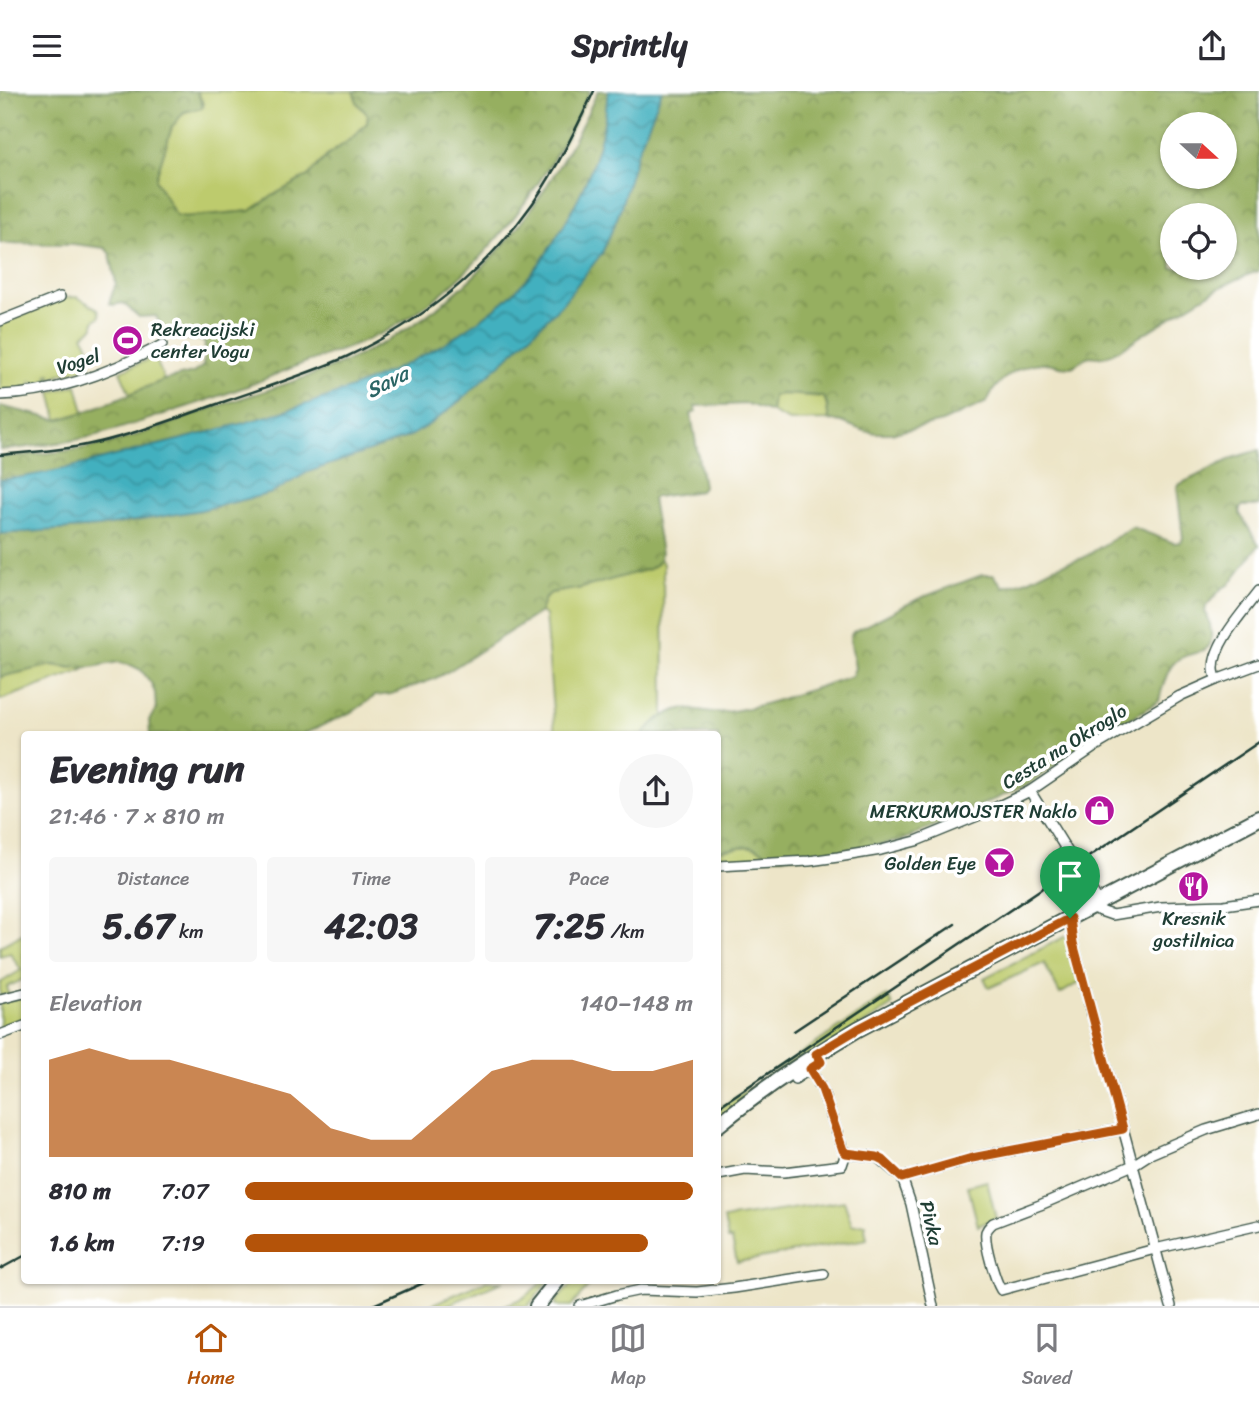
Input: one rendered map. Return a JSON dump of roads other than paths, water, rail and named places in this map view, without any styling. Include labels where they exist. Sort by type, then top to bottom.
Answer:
[{"type":"main road","points":[[721,1123],[748,1101],[881,1017],[1259,818]]},
{"type":"main road","points":[[537,1306],[555,1284]]},
{"type":"street","points":[[0,321],[60,297]]},
{"type":"street","name":"Vogel","points":[[0,395],[21,395],[94,376],[162,345]]},
{"type":"street","points":[[1216,680],[1215,659],[1224,636],[1259,591]]},
{"type":"street","name":"Cesta na Okroglo","points":[[721,866],[810,861],[881,850],[916,841],[1030,791],[1102,742],[1180,696],[1259,664]]},
{"type":"street","points":[[1030,791],[1094,905],[1112,915],[1161,907],[1259,900]]},
{"type":"street","points":[[1070,918],[1073,943],[1171,1306]]},
{"type":"street","points":[[0,999],[21,994]]},
{"type":"street","points":[[0,1035],[21,1027]]},
{"type":"street","points":[[792,1075],[810,1069],[819,1058]]},
{"type":"street","points":[[810,1069],[822,1089],[843,1150],[846,1153],[877,1157],[902,1178],[972,1158],[1123,1129]]},
{"type":"street","points":[[1259,1114],[1206,1130],[1150,1154],[1133,1165],[993,1223],[988,1227],[986,1235],[994,1273],[1001,1290],[1259,1225]]},
{"type":"street","points":[[721,1174],[745,1170],[784,1173],[842,1165],[846,1153]]},
{"type":"street","name":"Pivka","points":[[902,1178],[911,1205],[933,1306]]},
{"type":"street","points":[[580,1306],[640,1290],[691,1286],[734,1288],[824,1274]]},
{"type":"water","name":"Sava","points":[[609,91],[662,91],[637,153],[618,216],[602,253],[561,305],[507,358],[433,422],[412,435],[308,472],[272,493],[201,510],[98,527],[0,534],[0,480],[75,466],[230,427],[348,390],[422,356],[482,318],[505,301],[526,280],[566,222],[595,158]]},
{"type":"railway","points":[[0,455],[75,447],[148,428],[317,369],[346,357],[401,327],[426,311],[473,273],[514,228],[550,176],[594,91]]},
{"type":"railway","points":[[721,1105],[1259,742]]},
{"type":"railway","points":[[794,1031],[955,924]]},
{"type":"railway","points":[[0,1269],[21,1258]]},
{"type":"railway","points":[[371,1306],[421,1284]]},
{"type":"place","name":"Rekreacijski center Vogu","points":[[128,340]]},
{"type":"place","name":"MERKURMOJSTER Naklo","points":[[1100,811]]},
{"type":"place","name":"Golden Eye","points":[[999,863]]},
{"type":"place","name":"Kresnik gostilnica","points":[[1194,887]]}]
